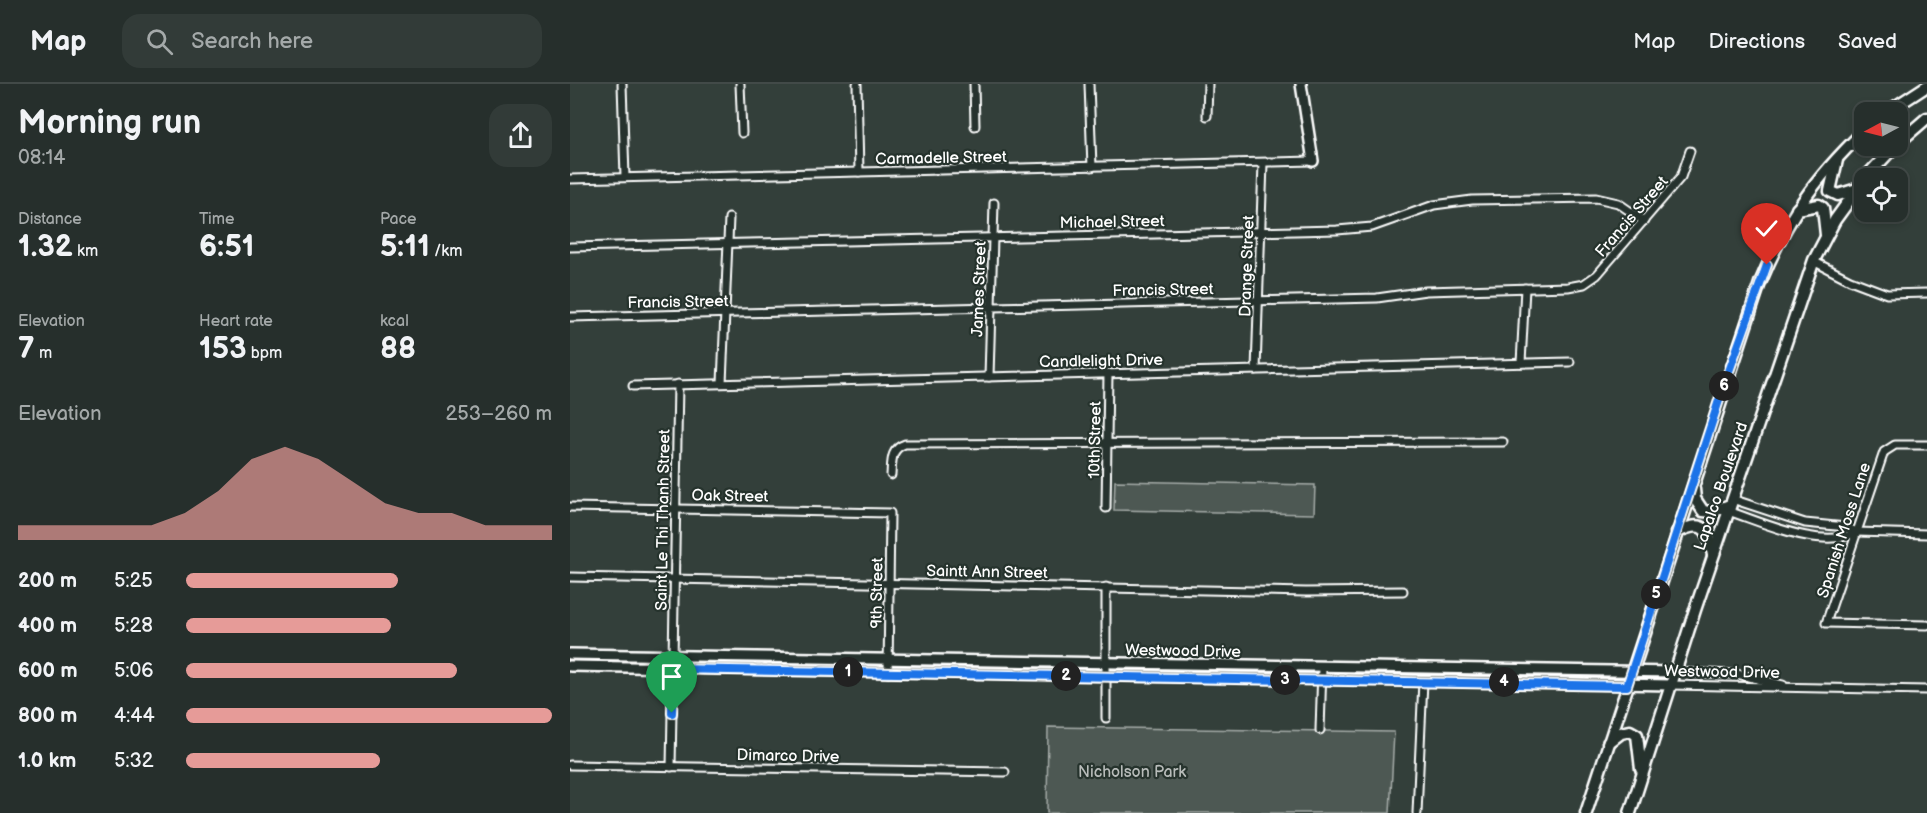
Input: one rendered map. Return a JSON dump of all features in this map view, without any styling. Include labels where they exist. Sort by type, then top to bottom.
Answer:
[{"type":"main road","points":[[1902,102],[1927,86]]},
{"type":"main road","name":"Lapalco Boulevard","points":[[1908,134],[1927,118]]},
{"type":"main road","name":"Lapalco Boulevard","points":[[1586,813],[1630,671],[1760,283],[1779,236],[1838,156],[1854,141]]},
{"type":"main road","points":[[1838,156],[1830,191],[1838,195],[1854,190]]},
{"type":"main road","name":"Lapalco Boulevard","points":[[1875,168],[1885,156]]},
{"type":"main road","name":"Lapalco Boulevard","points":[[1630,813],[1713,555],[1813,261],[1826,235],[1854,193]]},
{"type":"main road","points":[[1797,209],[1819,205],[1823,208],[1826,235]]},
{"type":"main road","points":[[1694,482],[1695,499],[1703,511],[1712,513],[1730,505]]},
{"type":"main road","points":[[1677,532],[1691,526],[1701,526],[1708,532],[1713,555]]},
{"type":"main road","points":[[1608,743],[1621,733],[1630,731],[1637,735],[1642,775]]},
{"type":"street","points":[[622,84],[625,177]]},
{"type":"street","points":[[740,84],[741,133]]},
{"type":"street","points":[[857,84],[859,172]]},
{"type":"street","points":[[974,84],[975,126]]},
{"type":"street","points":[[1089,84],[1092,167]]},
{"type":"street","points":[[1207,116],[1208,84]]},
{"type":"street","points":[[1301,84],[1313,161]]},
{"type":"street","name":"Francis Street","points":[[570,317],[1377,298],[1439,290],[1576,286],[1591,280],[1681,177],[1689,151]]},
{"type":"street","name":"Carmadelle Street","points":[[570,178],[1313,161]]},
{"type":"street","name":"Drange Street","points":[[1256,370],[1263,163]]},
{"type":"street","name":"Michael Street","points":[[570,247],[1372,227],[1434,205],[1483,199],[1582,197],[1607,199],[1632,210],[1644,221]]},
{"type":"street","name":"James Street","points":[[989,377],[994,203]]},
{"type":"street","points":[[722,383],[729,218]]},
{"type":"street","points":[[1813,261],[1850,280],[1887,294],[1927,293]]},
{"type":"street","points":[[1521,363],[1525,288]]},
{"type":"street","name":"Candlelight Drive","points":[[633,386],[1570,362]]},
{"type":"street","name":"10th Street","points":[[1106,508],[1108,373]]},
{"type":"street","name":"Saint Le Thi Thanh Street","points":[[671,767],[678,384]]},
{"type":"street","points":[[891,475],[893,453],[897,447],[905,444],[1503,442]]},
{"type":"street","name":"Spanish Moss Lane","points":[[1927,445],[1898,444],[1888,447],[1882,456],[1826,623],[1927,625]]},
{"type":"street","points":[[1730,505],[1815,537],[1843,538],[1856,532]]},
{"type":"street","points":[[1730,505],[1805,523],[1846,527],[1856,532],[1927,534]]},
{"type":"street","name":"Oak Street","points":[[570,507],[890,513]]},
{"type":"street","name":"9th Street","points":[[888,673],[890,513]]},
{"type":"street","name":"Saintt Ann Street","points":[[570,577],[1403,591]]},
{"type":"street","points":[[1106,587],[1106,718]]},
{"type":"street","name":"Westwood Drive","points":[[570,654],[1675,672],[1737,674],[1794,687]]},
{"type":"street","name":"Westwood Drive","points":[[570,666],[1927,690]]},
{"type":"street","points":[[1320,730],[1322,668]]},
{"type":"street","points":[[1417,813],[1423,681]]},
{"type":"street","name":"Dimarco Drive","points":[[570,765],[1005,772]]},
{"type":"green space","points":[[1115,481],[1315,485],[1314,514],[1114,510]]},
{"type":"green space","name":"Nicholson Park","points":[[1048,727],[1394,732],[1390,813],[1047,813]]},
{"type":"route","points":[[672,713],[673,669],[1322,681],[1411,680],[1627,686],[1723,388],[1767,265]]}]
